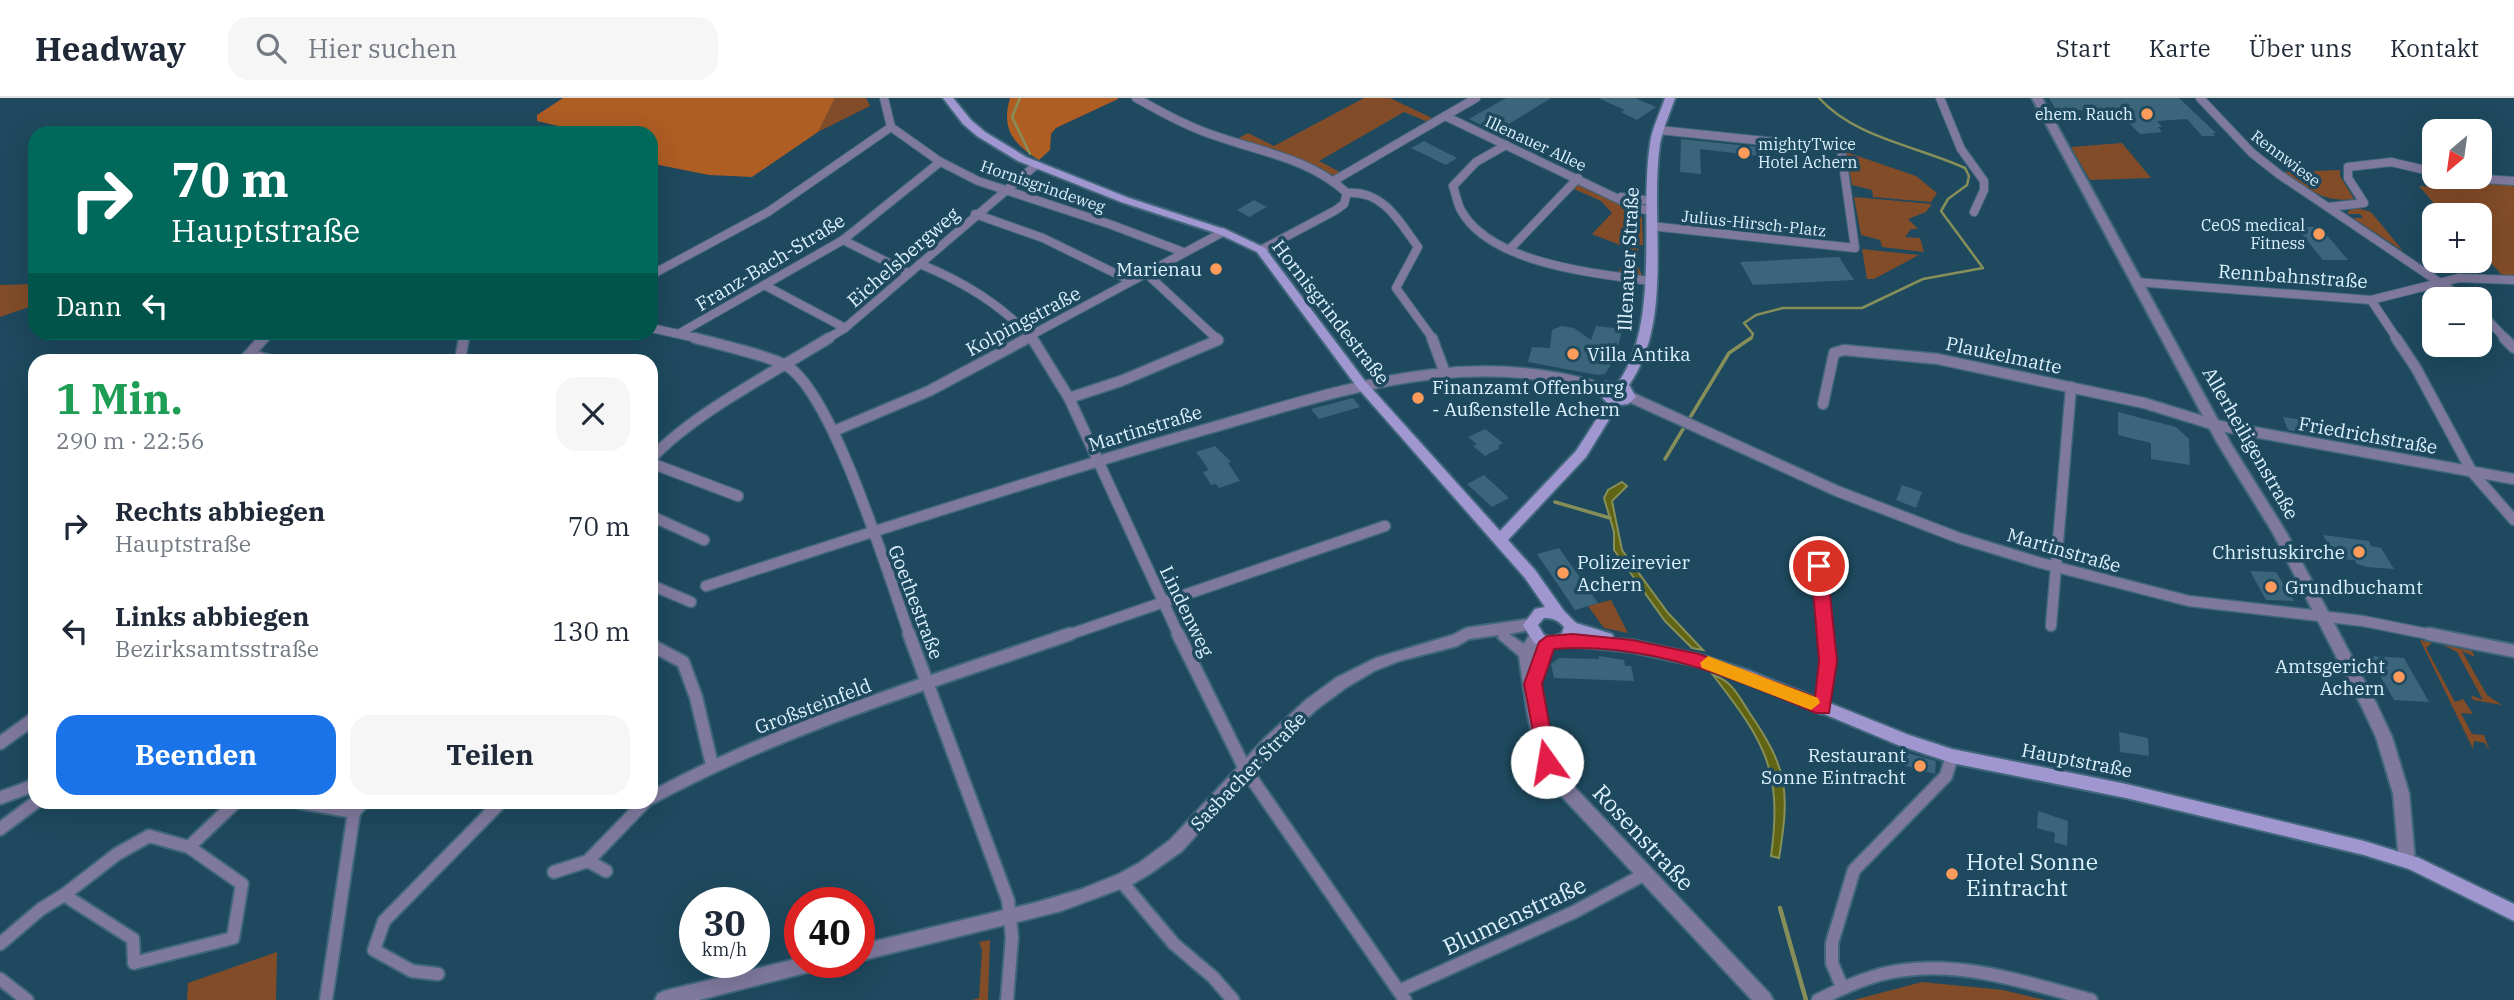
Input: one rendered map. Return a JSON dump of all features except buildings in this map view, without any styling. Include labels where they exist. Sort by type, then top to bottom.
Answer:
[{"type":"main road","name":"Hornisgrindestraße","points":[[948,98],[967,122],[981,134],[1036,165],[1125,200],[1223,232],[1261,250],[1361,384],[1522,567],[1558,614],[1567,633]]},
{"type":"main road","name":"Illenauer Straße","points":[[1626,391],[1643,342],[1659,130],[1670,98]]},
{"type":"main road","points":[[1614,401],[1605,396],[1604,389],[1609,385],[1626,391]]},
{"type":"main road","points":[[1500,540],[1581,454],[1614,401],[1626,391]]},
{"type":"main road","name":"Hornisgrindestraße","points":[[1522,567],[1538,630]]},
{"type":"main road","points":[[1538,630],[1558,614]]},
{"type":"main road","name":"Hauptstraße","points":[[1538,630],[1567,633],[1709,663],[1952,756],[2250,819],[2407,861],[2514,913]]},
{"type":"street","points":[[658,271],[768,212],[891,127],[884,98]]},
{"type":"street","points":[[1136,98],[1202,132],[1290,159],[1335,180],[1347,193]]},
{"type":"street","name":"Illenauer Allee","points":[[1335,180],[1476,98]]},
{"type":"street","points":[[1940,98],[1961,149],[1984,181],[1984,190],[1974,212]]},
{"type":"street","name":"Allerheiligenstraße","points":[[2037,98],[2215,425],[2284,541],[2384,737],[2401,793],[2407,861]]},
{"type":"street","name":"Rennwiese","points":[[2200,98],[2252,153],[2450,287]]},
{"type":"street","name":"Illenauer Allee","points":[[1445,116],[1637,208],[1652,206]]},
{"type":"street","name":"Hornisgrindeweg","points":[[891,127],[940,162],[991,186],[1005,188],[1139,233],[1184,252]]},
{"type":"street","name":"Julius-Hirsch-Platz","points":[[1651,226],[1855,248],[1841,149],[1659,130]]},
{"type":"street","points":[[1506,145],[1476,162],[1452,186],[1461,212],[1483,234],[1510,249],[1549,264],[1649,281]]},
{"type":"street","name":"Rennwiese","points":[[2329,207],[2364,203],[2348,178],[2348,167],[2367,160],[2395,162],[2422,169]]},
{"type":"street","name":"Franz-Bach-Straße","points":[[680,333],[843,240],[940,162]]},
{"type":"street","name":"Eichelsbergweg","points":[[658,444],[845,328],[1005,188],[1036,165]]},
{"type":"street","points":[[1510,249],[1578,178]]},
{"type":"street","points":[[2492,180],[2514,181]]},
{"type":"street","points":[[1347,193],[1364,192],[1383,201],[1418,247],[1418,255],[1397,278],[1396,288],[1437,345],[1445,373]]},
{"type":"street","points":[[1261,250],[1336,211],[1344,204],[1347,193]]},
{"type":"street","points":[[975,214],[1043,238],[1131,281]]},
{"type":"street","name":"Kolpingstraße","points":[[834,431],[929,391],[1032,338],[1223,232]]},
{"type":"street","points":[[843,240],[909,273]]},
{"type":"street","name":"Lindenweg","points":[[920,264],[964,282],[992,300],[1032,338],[1069,398],[1162,601],[1245,769],[1402,995]]},
{"type":"street","points":[[1069,398],[1121,381],[1218,340],[1146,274]]},
{"type":"street","name":"Rennbahnstraße","points":[[2136,282],[2371,300],[2446,284],[2459,278],[2514,280]]},
{"type":"street","points":[[766,286],[845,328]]},
{"type":"street","points":[[2371,300],[2416,368],[2472,472],[2514,520]]},
{"type":"street","points":[[2492,325],[2514,348]]},
{"type":"street","name":"Goethestraße","points":[[658,329],[680,333],[787,366],[813,392],[834,431],[997,868],[1007,901],[1007,917],[1012,937],[1007,1000]]},
{"type":"street","points":[[250,354],[262,340]]},
{"type":"street","name":"Plaukelmatte","points":[[1824,404],[1834,354],[1844,350],[1938,359],[2144,403],[2215,425]]},
{"type":"street","name":"Martinstraße","points":[[706,586],[870,531],[1361,384],[1496,369],[1604,389]]},
{"type":"street","points":[[2051,626],[2071,387]]},
{"type":"street","name":"Martinstraße","points":[[1626,391],[1679,420],[1781,468],[1934,529],[2056,567],[2189,601],[2363,621],[2514,651]]},
{"type":"street","name":"Friedrichstraße","points":[[2215,425],[2514,479]]},
{"type":"street","points":[[658,464],[738,496]]},
{"type":"street","points":[[658,519],[704,540]]},
{"type":"street","name":"Großsteinfeld","points":[[658,794],[712,765],[928,683],[1385,526]]},
{"type":"street","points":[[1819,566],[1828,661],[1822,708]]},
{"type":"street","points":[[658,588],[691,602]]},
{"type":"street","points":[[1505,638],[1526,653],[1538,630]]},
{"type":"street","name":"Sasbacher Straße","points":[[1457,640],[1468,642],[1505,638],[1538,630]]},
{"type":"street","name":"Sasbacher Straße","points":[[875,949],[1068,904],[1121,881],[1166,854],[1181,841],[1245,769],[1312,706],[1356,674],[1381,662],[1457,640],[1466,634],[1538,630]]},
{"type":"street","name":"Rosenstraße","points":[[1533,684],[1538,630]]},
{"type":"street","points":[[658,649],[683,662],[696,697],[712,765]]},
{"type":"street","name":"Rosenstraße","points":[[1526,653],[1547,762],[1570,795],[1764,1000]]},
{"type":"street","points":[[0,743],[28,723]]},
{"type":"street","points":[[1842,987],[1832,963],[1832,943],[1854,870],[1946,776],[1952,756]]},
{"type":"street","points":[[0,798],[28,788]]},
{"type":"street","points":[[0,829],[28,808]]},
{"type":"street","points":[[189,847],[229,809]]},
{"type":"street","points":[[326,1000],[358,809]]},
{"type":"street","points":[[438,974],[412,971],[374,950],[384,921],[494,809]]},
{"type":"street","points":[[554,873],[588,861],[638,809]]},
{"type":"street","points":[[0,944],[41,909],[65,895],[117,854],[149,836],[189,847],[242,884],[233,938],[134,963],[134,939],[65,895]]},
{"type":"street","points":[[588,861],[606,872]]},
{"type":"street","name":"Blumenstraße","points":[[1402,995],[1574,912],[1645,874]]},
{"type":"street","points":[[1121,881],[1174,944],[1213,977],[1233,1000]]},
{"type":"street","points":[[1818,1000],[1842,987],[1913,968],[2003,977],[2091,1000]]},
{"type":"street","points":[[664,1000],[784,970]]},
{"type":"street","points":[[0,979],[27,1000]]},
{"type":"shaded area","points":[[563,98],[835,98],[818,132],[752,177],[709,175],[658,164],[658,126],[558,126],[537,121],[537,115]]},
{"type":"shaded area","points":[[835,98],[866,98],[870,106],[818,132]]},
{"type":"shaded area","points":[[1010,98],[1118,99],[1056,128],[1051,134],[1050,150],[1039,160],[1022,148],[1011,135],[1007,119]]},
{"type":"shaded area","points":[[1364,98],[1390,98],[1434,119],[1428,122],[1404,112],[1319,161],[1342,173],[1335,176],[1277,150],[1237,139],[1248,133],[1274,146]]},
{"type":"shaded area","points":[[2122,143],[2151,178],[2090,180],[2071,147]]},
{"type":"shaded area","points":[[1846,152],[1916,176],[1937,193],[1931,202],[1873,197],[1872,190],[1852,185]]},
{"type":"shaded area","points":[[2340,170],[2340,176],[2354,199],[2325,197],[2284,172]]},
{"type":"shaded area","points":[[2492,182],[2514,184],[2514,275],[2502,275],[2492,264],[2492,203],[2434,203],[2419,186],[2422,189],[2492,189]]},
{"type":"shaded area","points":[[1578,184],[1632,208],[1642,217],[1643,245],[1637,245],[1639,253],[1636,263],[1644,279],[1618,272],[1635,251],[1592,234],[1612,213],[1601,201],[1574,189]]},
{"type":"shaded area","points":[[1854,197],[1932,204],[1926,212],[1908,219],[1918,229],[1911,229],[1905,237],[1920,238],[1924,252],[1882,247],[1880,240],[1861,235]]},
{"type":"shaded area","points":[[2357,208],[2371,212],[2403,251],[2353,218],[2363,218],[2360,214],[2348,214],[2348,211]]},
{"type":"shaded area","points":[[1862,249],[1919,255],[1874,279],[1867,279]]},
{"type":"shaded area","points":[[28,284],[28,307],[0,317],[0,285]]},
{"type":"shaded area","points":[[1622,482],[1627,486],[1612,501],[1622,550],[1668,613],[1703,650],[1692,648],[1665,621],[1614,550],[1614,532],[1604,498],[1608,490]]},
{"type":"shaded area","points":[[1611,600],[1628,633],[1604,628],[1588,606]]},
{"type":"shaded area","points":[[2420,640],[2432,643],[2426,648],[2455,702],[2463,699],[2473,714],[2461,713],[2472,734],[2484,735],[2490,752],[2485,743],[2474,741],[2473,749]]},
{"type":"shaded area","points":[[2443,645],[2472,651],[2475,657],[2462,651],[2487,695],[2502,705],[2473,700],[2471,695],[2483,700],[2457,652]]},
{"type":"shaded area","points":[[1713,675],[1725,681],[1738,694],[1779,765],[1785,797],[1779,858],[1771,856],[1774,801],[1766,758],[1745,719]]},
{"type":"shaded area","points":[[990,940],[988,1000],[972,1000],[979,998],[982,950],[979,942]]},
{"type":"shaded area","points":[[277,952],[276,1000],[187,1000],[188,983]]},
{"type":"shaded area","points":[[1922,982],[2003,990],[2045,1000],[1854,1000]]},
{"type":"waterway","points":[[1020,98],[1012,117],[1030,154]]},
{"type":"waterway","points":[[1751,339],[1753,334],[1744,323],[1756,315],[1783,308],[1862,308],[1923,279],[1983,268],[1941,211],[1948,199],[1967,185],[1969,176],[1965,168],[1868,132],[1834,112],[1819,98]]},
{"type":"waterway","points":[[1665,459],[1729,353],[1751,338]]},
{"type":"waterway","points":[[1555,502],[1610,518]]},
{"type":"waterway","points":[[1780,908],[1806,1000]]},
{"type":"slow traffic","points":[[1708,663],[1750,677],[1811,703]]},
{"type":"place","name":"ehem. Rauch","points":[[2147,114]]},
{"type":"place","name":"mightyTwice Hotel Achern","points":[[1744,153]]},
{"type":"place","name":"CeOS medical Fitness","points":[[2319,234]]},
{"type":"place","name":"Marienau","points":[[1216,269]]},
{"type":"place","name":"Villa Antika","points":[[1573,354]]},
{"type":"place","name":"Finanzamt Offenburg - Außenstelle Achern","points":[[1418,398]]},
{"type":"place","name":"Christuskirche","points":[[2359,552]]},
{"type":"place","name":"Polizeirevier Achern","points":[[1563,573]]},
{"type":"place","name":"Grundbuchamt","points":[[2271,587]]},
{"type":"place","name":"Amtsgericht Achern","points":[[2399,677]]},
{"type":"place","name":"Restaurant Sonne Eintracht","points":[[1920,766]]},
{"type":"place","name":"Hotel Sonne Eintracht","points":[[1952,874]]},
{"type":"route","points":[[1547,762],[1541,743],[1533,684],[1538,676],[1540,657],[1547,642],[1564,640],[1632,646],[1699,660],[1750,677],[1822,708],[1828,661],[1819,566]]}]
